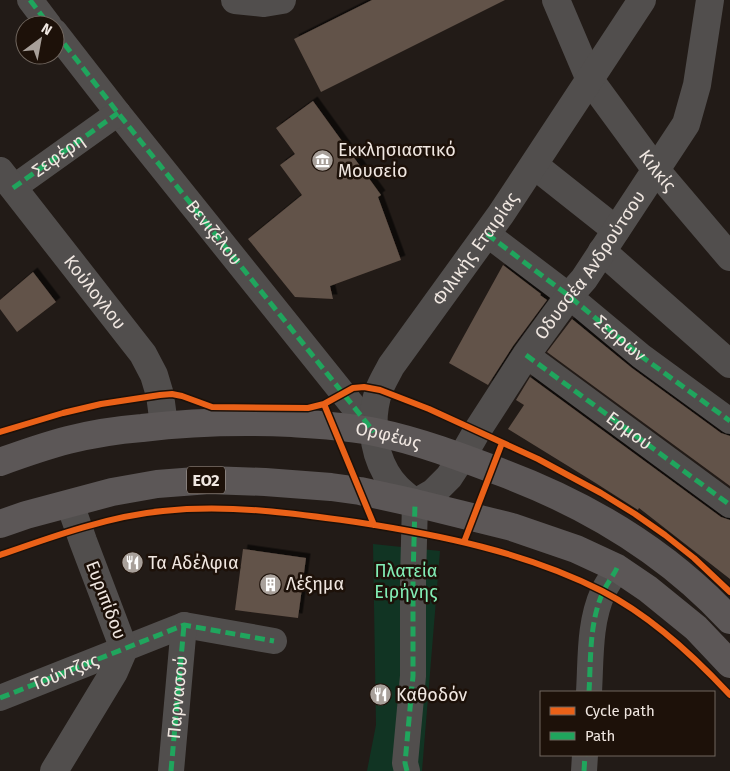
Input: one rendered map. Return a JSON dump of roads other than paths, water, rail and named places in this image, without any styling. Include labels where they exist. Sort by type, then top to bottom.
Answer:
[{"type":"main road","name":"Ορφέως","points":[[0,462],[69,440],[112,431],[164,425],[211,422],[271,422],[333,426],[374,432],[421,443],[462,457],[563,498],[618,528],[662,558],[694,585],[730,620]]},
{"type":"main road","name":"ΕΟ2","points":[[0,524],[26,515],[112,492],[157,484],[209,480],[265,482],[360,491],[512,527],[576,549],[617,568],[648,589],[696,628],[730,664]]},
{"type":"street","points":[[30,0],[41,15]]},
{"type":"street","points":[[235,0],[264,3],[282,0]]},
{"type":"street","name":"Κιλκίς","points":[[556,0],[590,80],[656,170],[730,257]]},
{"type":"street","name":"Φιλικής Εταιρίας","points":[[415,503],[398,490],[386,473],[377,452],[374,432],[375,407],[380,390],[391,366],[487,234],[642,0]]},
{"type":"street","name":"Οδυσσέα Ανδρούτσου","points":[[415,503],[434,492],[449,477],[526,355],[569,296],[584,279],[686,124],[692,106],[700,67],[710,0]]},
{"type":"street","name":"Βενιζέλου","points":[[65,45],[374,432]]},
{"type":"street","name":"Σεφέρη","points":[[4,185],[118,113]]},
{"type":"street","points":[[534,164],[730,364]]},
{"type":"street","name":"Κούλογλου","points":[[4,185],[143,354],[154,375],[160,395],[164,425]]},
{"type":"street","name":"Σερρών","points":[[487,234],[569,296],[641,356],[730,421]]},
{"type":"street","name":"Ερμού","points":[[526,355],[730,506]]},
{"type":"street","points":[[407,771],[405,763],[413,676],[415,503]]},
{"type":"street","name":"Ευριπίδου","points":[[54,771],[114,672],[124,649],[70,504]]},
{"type":"street","points":[[589,691],[594,624],[603,592],[617,568]]},
{"type":"street","points":[[184,625],[274,641]]},
{"type":"street","name":"Τούντζας","points":[[0,698],[184,625]]},
{"type":"street","name":"Παρνασού","points":[[171,771],[184,625]]},
{"type":"street","points":[[584,771],[585,756]]},
{"type":"place","name":"Εκκλησιαστικό Μουσείο","points":[[322,160]]},
{"type":"place","name":"Τα Αδέλφια","points":[[132,563]]},
{"type":"place","name":"Λέξημα","points":[[270,584]]},
{"type":"place","name":"Καθοδόν","points":[[380,695]]},
{"type":"park label","name":"Πλατεία Ειρήνης","points":[[406,581]]}]
